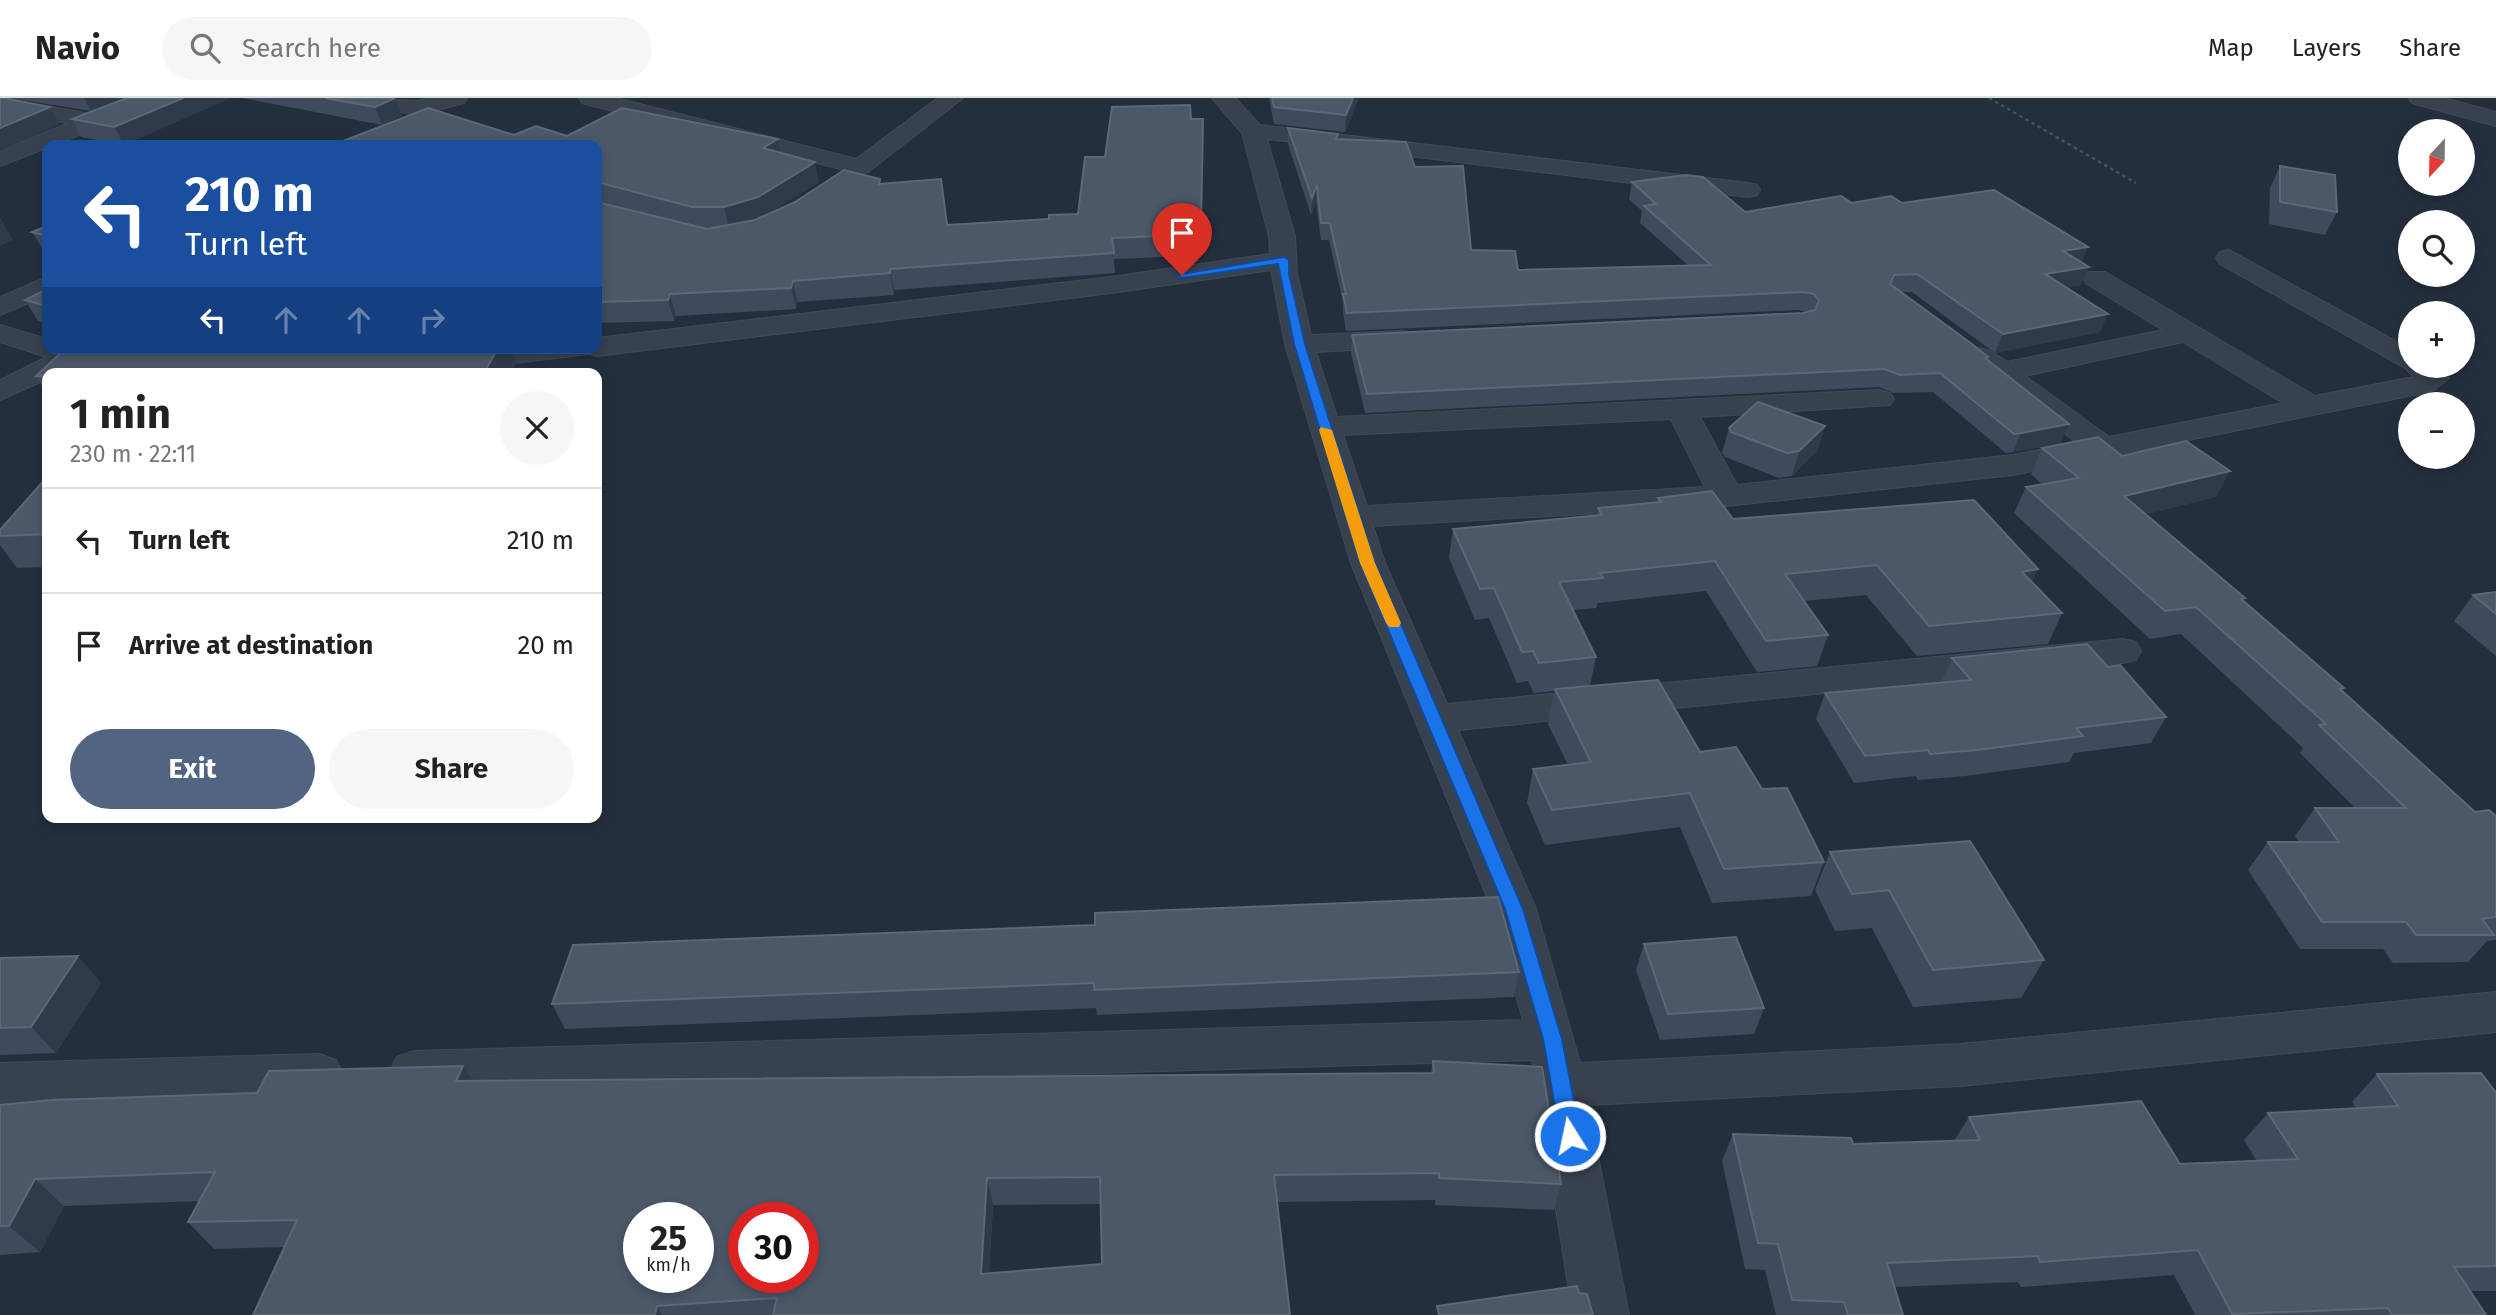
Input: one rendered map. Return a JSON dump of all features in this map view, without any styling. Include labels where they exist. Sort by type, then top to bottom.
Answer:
[{"type":"street","points":[[46,140],[152,98]]},
{"type":"street","points":[[356,98],[418,108],[456,98]]},
{"type":"street","points":[[590,98],[860,167]]},
{"type":"street","points":[[836,183],[952,98]]},
{"type":"street","points":[[1223,98],[1253,131],[1282,236],[1284,274],[1299,344],[1368,563],[1514,909],[1552,1039],[1601,1315]]},
{"type":"street","points":[[2420,98],[2496,119]]},
{"type":"street","points":[[0,103],[93,121]]},
{"type":"street","points":[[1253,131],[1748,190]]},
{"type":"street","points":[[0,159],[42,142]]},
{"type":"street","points":[[2229,258],[2398,354]]},
{"type":"street","points":[[602,345],[1111,285],[1284,260]]},
{"type":"street","points":[[2096,278],[2310,407]]},
{"type":"street","points":[[0,307],[42,287]]},
{"type":"street","points":[[0,333],[42,344]]},
{"type":"street","points":[[2002,372],[2187,333]]},
{"type":"street","points":[[1299,344],[1424,338]]},
{"type":"street","points":[[1957,340],[2103,447]]},
{"type":"street","points":[[0,391],[57,354]]},
{"type":"street","points":[[96,354],[138,359]]},
{"type":"street","points":[[432,363],[520,354]]},
{"type":"street","points":[[1353,517],[1726,496],[2013,465],[2424,384],[2434,378]]},
{"type":"street","points":[[1325,427],[1879,399]]},
{"type":"street","points":[[1682,411],[1726,496]]},
{"type":"street","points":[[1436,719],[1592,701],[2123,651]]},
{"type":"street","points":[[1561,1085],[1960,1065],[2496,1013]]},
{"type":"street","points":[[0,1084],[1552,1039]]},
{"type":"path","points":[[1989,98],[2136,183]]},
{"type":"building","points":[[0,98],[4,98],[50,107],[0,128]]},
{"type":"building","points":[[127,98],[183,98],[114,127],[72,119]]},
{"type":"building","points":[[325,98],[395,98],[375,107]]},
{"type":"building","points":[[1272,98],[1353,98],[1346,115],[1274,107]]},
{"type":"building","points":[[1190,105],[1191,119],[1203,119],[1201,219],[1180,220],[1182,235],[1112,238],[1114,253],[890,269],[890,273],[793,281],[791,288],[670,294],[668,300],[602,302],[602,203],[707,229],[755,220],[795,202],[844,170],[880,179],[879,184],[941,179],[947,225],[1049,219],[1049,215],[1078,214],[1085,157],[1105,157],[1112,107]]},
{"type":"building","points":[[428,108],[514,135],[536,126],[567,136],[622,108],[778,139],[763,148],[815,162],[758,197],[724,207],[692,207],[602,183],[602,140],[346,140]]},
{"type":"building","points":[[1288,128],[1338,134],[1336,139],[1406,142],[1415,167],[1463,166],[1471,250],[1515,251],[1518,270],[1711,265],[1644,206],[1656,204],[1632,182],[1686,175],[1703,177],[1745,212],[1841,196],[1852,203],[1891,196],[1902,203],[1994,190],[2088,247],[2063,251],[2089,267],[2045,274],[2108,314],[2003,334],[1917,274],[1894,275],[1890,284],[1972,344],[1988,357],[1985,358],[2069,424],[2014,434],[1940,373],[1900,375],[1885,369],[1367,394],[1352,335],[1803,313],[1815,310],[1819,301],[1814,294],[1803,292],[1347,313],[1343,294],[1346,294],[1330,223],[1321,223],[1317,185],[1312,198]]},
{"type":"building","points":[[2280,166],[2335,175],[2337,212],[2280,202]]},
{"type":"building","points":[[42,228],[42,235],[32,232]]},
{"type":"building","points":[[42,292],[42,305],[25,300]]},
{"type":"building","points":[[60,354],[495,354],[487,368],[45,368]]},
{"type":"building","points":[[1758,402],[1825,426],[1799,451],[1787,453],[1731,432],[1729,428]]},
{"type":"building","points":[[2098,437],[2122,456],[2186,441],[2230,471],[2124,496],[2245,598],[2241,599],[2344,688],[2340,689],[2475,812],[2489,810],[2496,816],[2496,917],[2482,919],[2494,935],[2416,935],[2406,922],[2322,922],[2268,842],[2339,842],[2315,808],[2406,808],[2319,725],[2326,724],[2196,607],[2165,611],[2026,487],[2079,478],[2042,448]]},
{"type":"building","points":[[42,483],[42,534],[0,536],[0,530]]},
{"type":"building","points":[[1712,491],[1733,519],[1974,500],[2038,569],[2022,572],[2062,613],[1929,626],[1877,565],[1785,574],[1828,635],[1766,641],[1715,561],[1600,573],[1603,578],[1559,582],[1596,657],[1539,663],[1533,651],[1522,652],[1494,588],[1480,589],[1453,529],[1602,515],[1598,508],[1661,502],[1658,498]]},
{"type":"building","points":[[2496,592],[2496,614],[2473,595]]},
{"type":"building","points":[[2087,644],[2108,667],[2120,665],[2166,717],[2076,728],[2083,736],[1977,750],[1930,754],[1928,750],[1865,756],[1825,693],[1971,680],[1952,658]]},
{"type":"building","points":[[1658,680],[1700,752],[1736,747],[1762,789],[1787,788],[1824,862],[1724,869],[1690,793],[1552,810],[1533,769],[1591,762],[1555,689]]},
{"type":"building","points":[[1970,841],[2044,960],[1933,970],[1889,890],[1852,894],[1830,852]]},
{"type":"building","points":[[1498,897],[1519,972],[1094,990],[1094,983],[552,1004],[573,945],[1095,925],[1095,913]]},
{"type":"building","points":[[1736,937],[1764,1008],[1668,1014],[1644,944]]},
{"type":"building","points":[[78,956],[31,1027],[0,1028],[0,958]]},
{"type":"building","points":[[1433,1061],[1542,1067],[1561,1184],[1439,1178],[1439,1173],[1274,1175],[1290,1315],[773,1315],[777,1298],[657,1306],[655,1315],[253,1315],[297,1220],[188,1222],[215,1172],[35,1179],[9,1226],[0,1226],[0,1105],[52,1100],[257,1093],[269,1071],[463,1066],[456,1081],[1434,1073]],"holes":[[[1100,1177],[1102,1264],[981,1274],[987,1178]]]},
{"type":"building","points":[[2481,1073],[2496,1093],[2496,1266],[2454,1267],[2486,1315],[2392,1315],[2388,1308],[2232,1314],[2198,1250],[2040,1262],[2038,1256],[1887,1263],[1903,1315],[1848,1315],[1844,1302],[1792,1300],[1778,1244],[1758,1243],[1733,1134],[1851,1138],[1853,1144],[1980,1140],[1969,1117],[2141,1101],[2180,1164],[2298,1159],[2268,1113],[2398,1106],[2377,1074]]},
{"type":"building","points":[[1577,1286],[1579,1293],[1587,1294],[1593,1315],[1439,1315],[1437,1306]]},
{"type":"slow traffic","points":[[1326,430],[1368,563],[1394,623]]},
{"type":"route","points":[[1182,275],[1284,260],[1284,274],[1299,344],[1368,563],[1514,909],[1552,1039],[1570,1136]]}]
